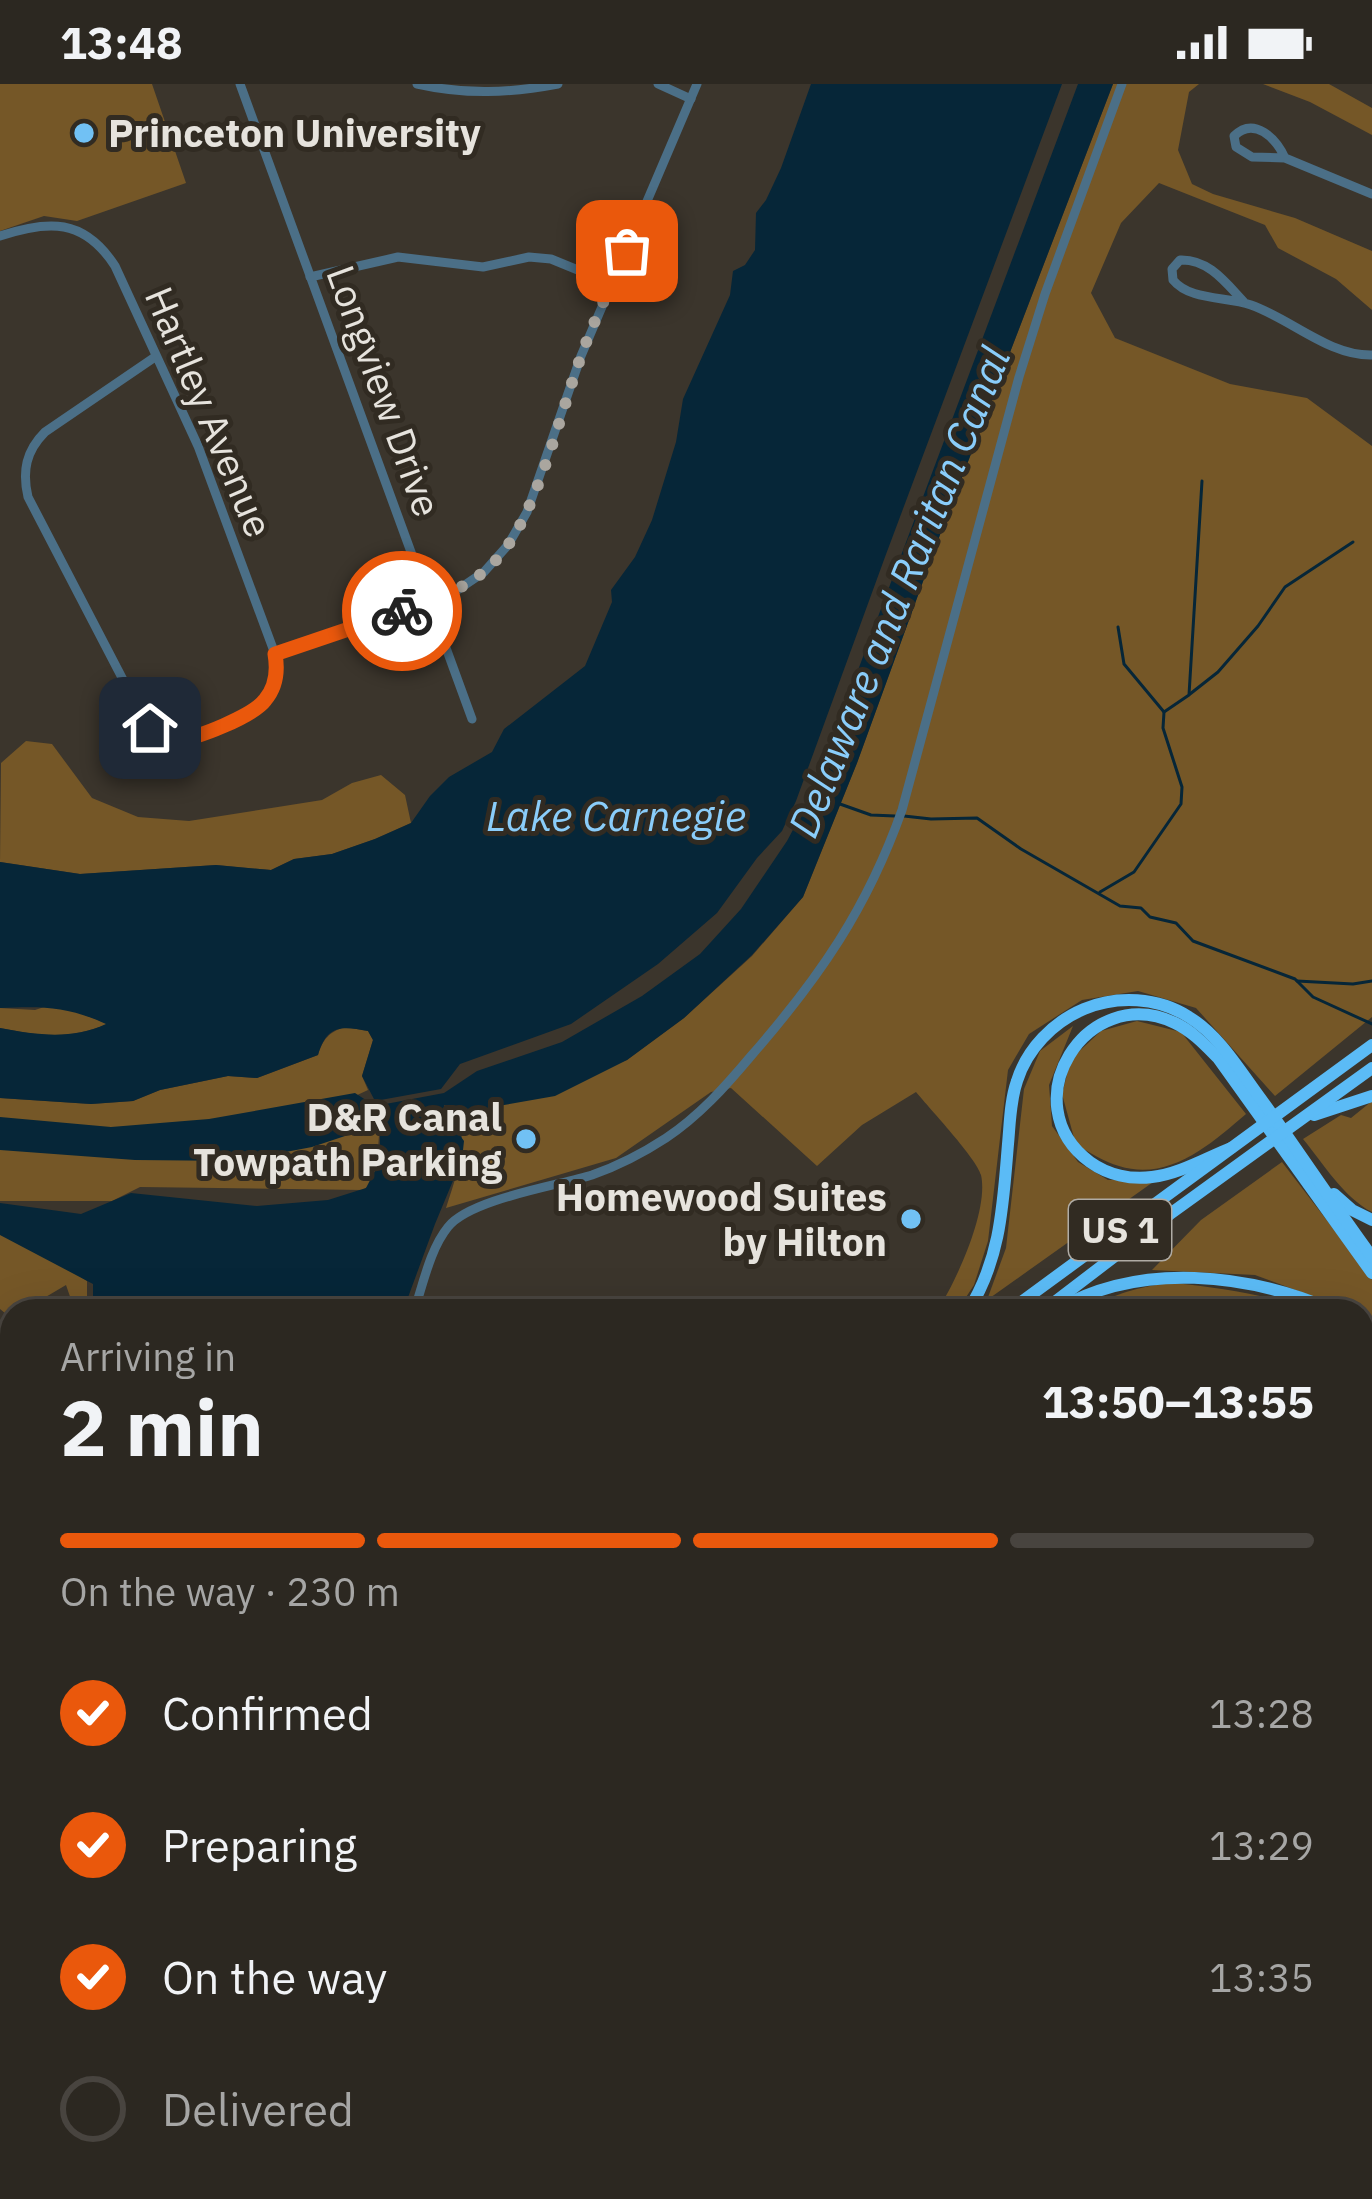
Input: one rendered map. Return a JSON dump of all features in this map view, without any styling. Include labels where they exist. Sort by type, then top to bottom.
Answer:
[{"type":"highway","points":[[976,1299],[998,1242],[1017,1082],[1038,1043],[1057,1025],[1105,1003],[1142,1000],[1169,1007],[1204,1028],[1232,1059],[1252,1097]]},
{"type":"highway","points":[[1231,1148],[1153,1177],[1123,1176],[1099,1168],[1064,1131],[1057,1100],[1066,1059],[1080,1040],[1123,1016],[1142,1014],[1178,1024],[1218,1058],[1252,1097],[1372,1273]]},
{"type":"highway","name":"US 1","points":[[1025,1299],[1372,1045]]},
{"type":"highway","name":"US 1","points":[[1059,1299],[1372,1068]]},
{"type":"highway","points":[[1302,1119],[1372,1096]]},
{"type":"highway","points":[[1298,1161],[1352,1210],[1372,1220]]},
{"type":"highway","points":[[1314,1173],[1372,1256]]},
{"type":"highway","points":[[1077,1299],[1144,1279],[1169,1278],[1227,1281],[1298,1299]]},
{"type":"street","points":[[417,84],[487,93],[559,84]]},
{"type":"street","points":[[658,84],[691,99]]},
{"type":"street","points":[[155,357],[37,440],[25,471],[28,497],[150,728],[169,738],[188,738],[262,705],[276,676],[275,654],[453,593],[498,558],[518,530],[581,356],[697,84]]},
{"type":"street","points":[[418,1299],[441,1238],[457,1218],[474,1208],[610,1168],[670,1135],[707,1105],[792,1010],[829,959],[867,892],[902,810],[1025,356],[1122,84]]},
{"type":"street","name":"Longview Drive","points":[[244,85],[472,719]]},
{"type":"street","points":[[1285,158],[1272,139],[1254,126],[1243,127],[1234,136],[1236,148],[1252,157],[1285,158],[1372,194]]},
{"type":"street","name":"Hartley Avenue","points":[[0,236],[43,225],[69,228],[92,239],[115,266],[198,446],[275,654]]},
{"type":"street","points":[[310,277],[398,256],[483,267],[529,256],[612,284]]},
{"type":"street","points":[[1244,302],[1219,275],[1196,260],[1180,260],[1172,269],[1180,288],[1244,302],[1326,343],[1372,355]]},
{"type":"shaded area","name":"Princeton University","points":[[0,84],[152,84],[186,183],[77,221],[44,216],[0,231]]},
{"type":"shaded area","points":[[1113,84],[1199,84],[1189,92],[1178,150],[1192,184],[1295,218],[1372,251],[1372,310],[1336,279],[1278,248],[1265,225],[1159,183],[1121,223],[1091,293],[1115,338],[1230,384],[1307,398],[1372,446],[1372,1017],[1275,1096],[1196,1008],[1138,991],[1082,1000],[1029,1034],[1008,1070],[988,1241],[965,1299],[944,1299],[976,1226],[981,1175],[916,1092],[862,1125],[817,1166],[731,1088],[711,1092],[616,1158],[446,1208],[461,1153],[460,1119],[627,1060],[684,1018],[752,956],[803,897]]},
{"type":"shaded area","points":[[1263,84],[1329,84],[1372,108],[1372,135],[1310,102]]},
{"type":"shaded area","points":[[26,741],[52,744],[92,798],[138,817],[189,821],[322,800],[352,783],[381,775],[405,795],[411,823],[332,854],[294,859],[271,870],[216,865],[80,874],[0,862],[1,763]]},
{"type":"shaded area","points":[[0,1008],[70,1009],[108,1024],[54,1035],[0,1028]]},
{"type":"shaded area","points":[[1137,1021],[1181,1032],[1246,1114],[1188,1157],[1155,1169],[1119,1166],[1076,1145],[1062,1094],[1071,1059],[1101,1031]]},
{"type":"shaded area","points":[[1073,1026],[1049,1085],[1052,1126],[1078,1162],[1108,1180],[1156,1180],[987,1299],[1006,1248],[1024,1089],[1040,1051]]},
{"type":"shaded area","points":[[345,1027],[368,1031],[373,1040],[362,1076],[368,1090],[353,1097],[358,1129],[380,1120],[376,1180],[363,1190],[140,1187],[112,1201],[0,1201],[0,1098],[91,1104],[133,1101],[160,1090],[228,1076],[257,1078],[318,1055],[327,1037]]},
{"type":"shaded area","points":[[1372,1101],[1372,1212],[1343,1189],[1303,1139],[1341,1115],[1351,1118]]},
{"type":"shaded area","points":[[1282,1162],[1372,1279],[1372,1299],[1320,1299],[1255,1275],[1152,1270],[1201,1220]]},
{"type":"shaded area","points":[[0,1225],[87,1281],[87,1299],[71,1299],[66,1285],[42,1299],[0,1299]]},
{"type":"shaded area","points":[[1173,1283],[1270,1299],[1109,1299]]},
{"type":"water","name":"Lake Carnegie","points":[[811,84],[1062,84],[796,801],[782,831],[717,913],[658,964],[571,1024],[460,1064],[441,1089],[375,1101],[362,1076],[373,1040],[368,1031],[343,1028],[326,1038],[318,1055],[257,1078],[228,1076],[160,1090],[133,1101],[91,1104],[0,1098],[0,1028],[67,1034],[106,1024],[54,1008],[0,1008],[0,862],[80,874],[216,865],[271,870],[294,859],[332,854],[411,823],[449,777],[492,752],[504,729],[585,666],[612,602],[611,590],[635,557],[652,520],[676,442],[683,399],[730,295],[733,271],[745,265],[755,250],[756,213],[781,168]]},
{"type":"water","name":"Delaware and Raritan Canal","points":[[1078,84],[1113,84],[803,897],[752,955],[684,1018],[627,1060],[555,1096],[475,1110],[444,1105],[445,1115],[464,1141],[462,1159],[407,1299],[93,1299],[93,1284],[0,1235],[0,1203],[81,1214],[131,1193],[257,1206],[328,1200],[366,1188],[380,1161],[380,1118],[376,1117],[351,1134],[312,1147],[238,1161],[135,1160],[0,1150],[0,1117],[111,1127],[209,1119],[355,1093],[375,1106],[444,1093],[477,1071],[562,1042],[642,996],[700,954],[741,909],[810,798]]},
{"type":"waterway","points":[[1100,892],[1134,872],[1181,804],[1182,787],[1163,728],[1164,712],[1189,695],[1202,481]]},
{"type":"waterway","points":[[1190,694],[1218,672],[1285,587],[1353,542]]},
{"type":"waterway","points":[[1118,627],[1124,664],[1164,712]]},
{"type":"waterway","name":"Delaware and Raritan Canal","points":[[840,804],[871,815],[895,816]]},
{"type":"waterway","points":[[904,816],[977,818],[1120,906],[1141,908],[1150,917],[1176,923],[1193,941],[1295,979],[1313,997],[1372,1024]]},
{"type":"waterway","points":[[1297,981],[1372,981]]},
{"type":"way so far","points":[[402,611],[469,583],[498,558],[518,530],[581,356],[627,251]]},
{"type":"place","name":"Princeton University","points":[[84,133]]},
{"type":"place","name":"D&R Canal Towpath Parking","points":[[526,1139]]},
{"type":"place","name":"Homewood Suites by Hilton","points":[[911,1219]]},
{"type":"route","points":[[150,728],[169,738],[188,738],[252,712],[273,686],[275,654],[402,611]]}]
